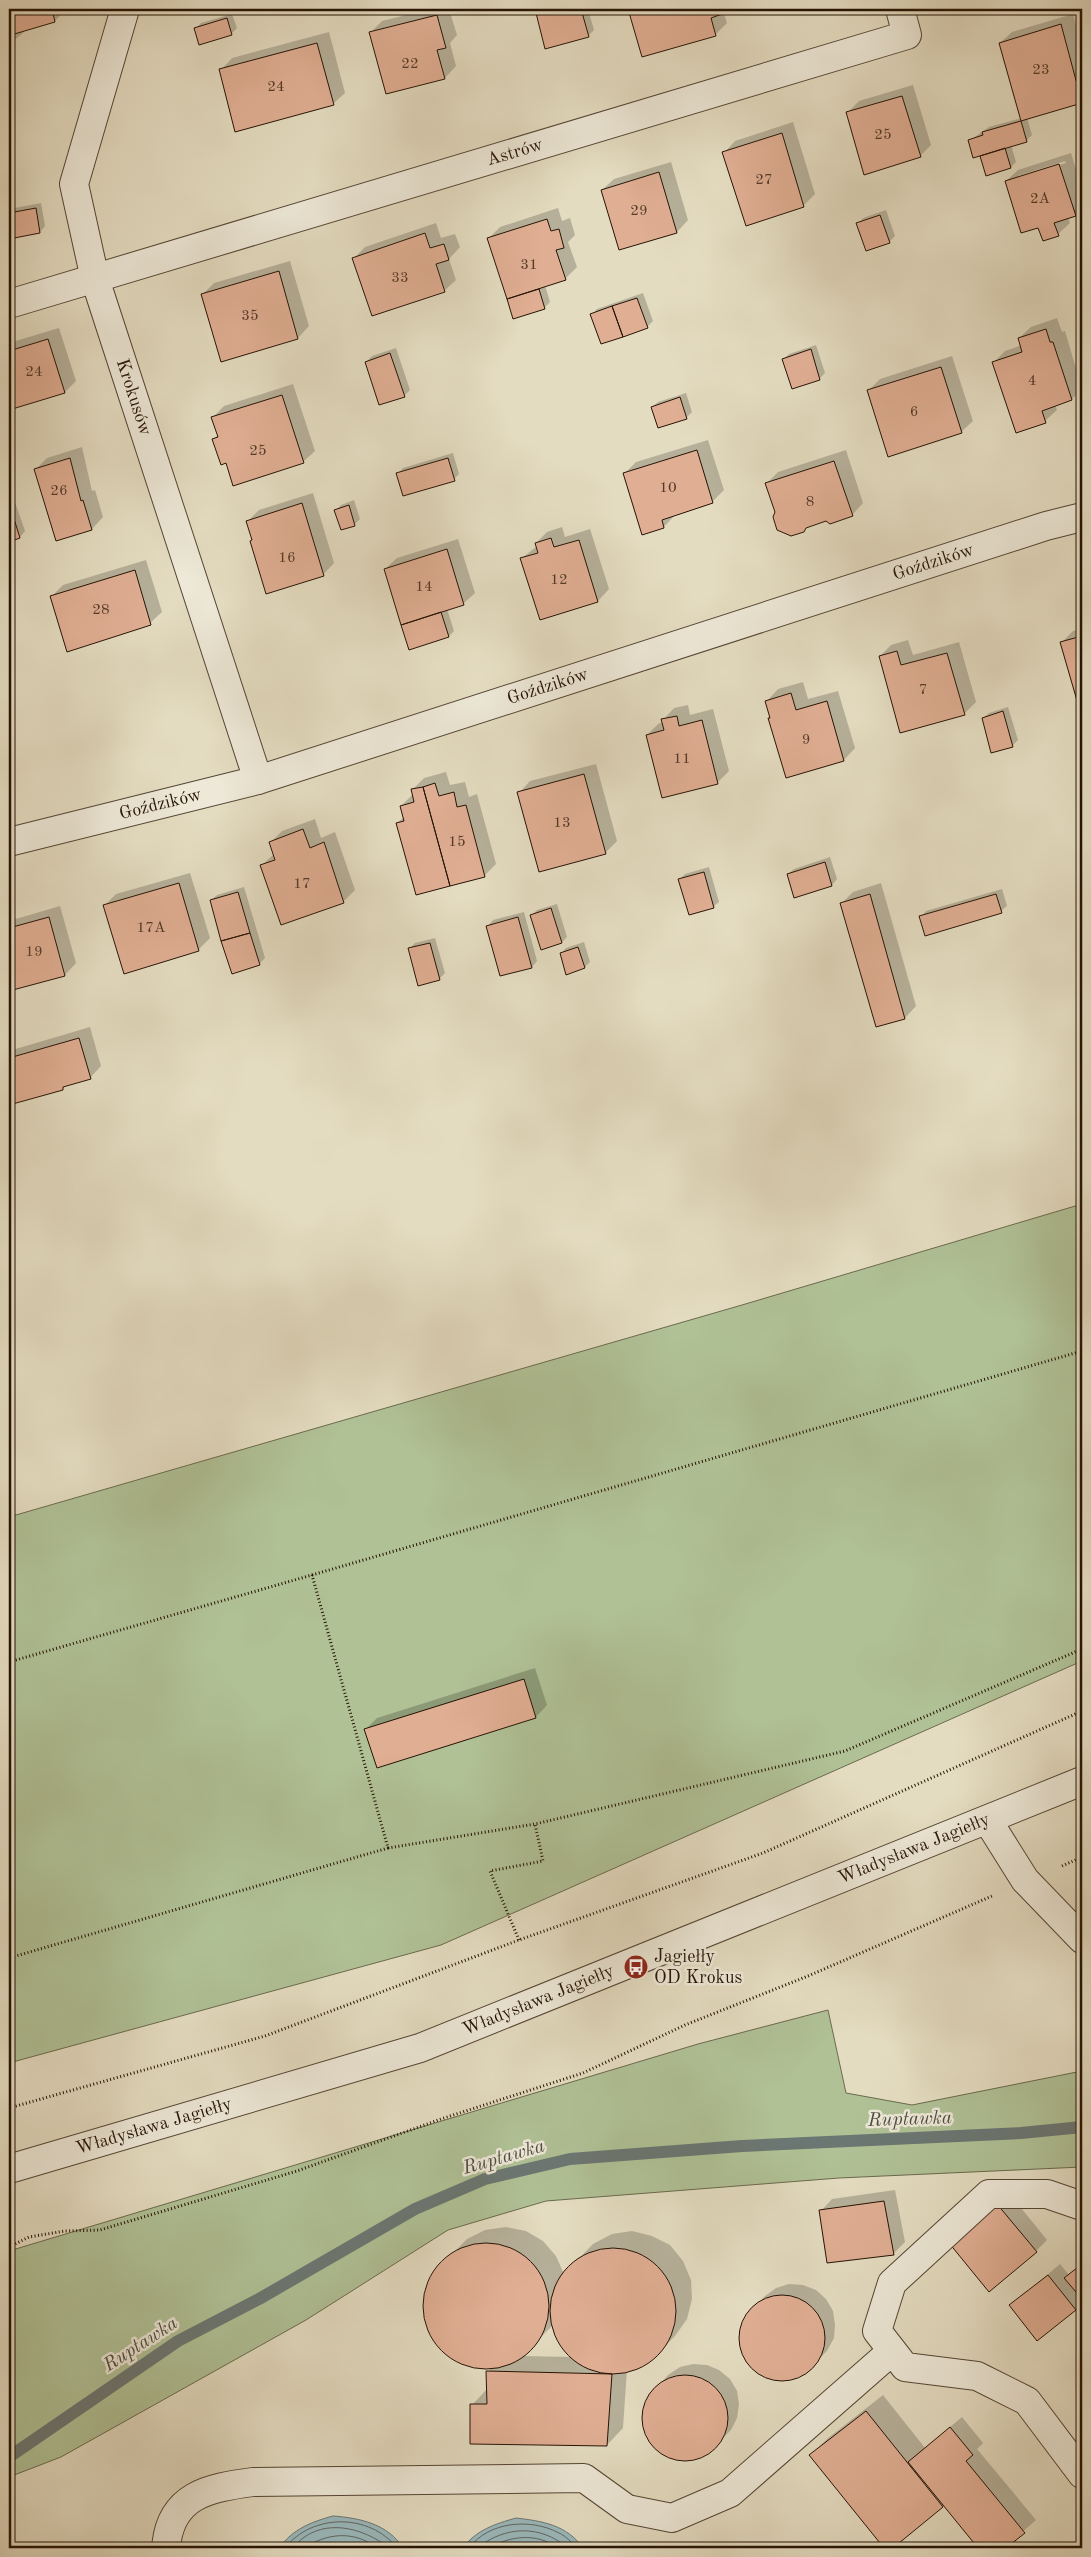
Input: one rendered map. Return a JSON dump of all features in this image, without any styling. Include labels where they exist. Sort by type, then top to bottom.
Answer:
[{"type":"street","name":"Krokusów","points":[[125,9],[74,184],[95,278],[258,780]]},
{"type":"street","name":"Astrów","points":[[95,278],[907,35],[900,9]]},
{"type":"street","points":[[9,304],[95,278]]},
{"type":"street","name":"Goździków","points":[[9,842],[258,780],[1036,529],[1082,517]]},
{"type":"street","name":"Władysława Jagiełły","points":[[9,2169],[420,2048],[988,1821],[1082,1781]]},
{"type":"street","points":[[988,1821],[1025,1880],[1082,1939]]},
{"type":"street","points":[[1082,2206],[1047,2194],[989,2194],[892,2282],[877,2330],[905,2367],[977,2376],[1028,2402],[1082,2474]]},
{"type":"street","points":[[166,2548],[167,2536],[181,2505],[214,2487],[253,2482],[584,2478],[628,2509],[672,2518],[730,2493],[892,2351]]},
{"type":"path","points":[[9,1662],[1082,1351]]},
{"type":"path","points":[[312,1575],[388,1848]]},
{"type":"path","points":[[9,1958],[388,1848],[536,1824],[845,1751],[1082,1650]]},
{"type":"path","points":[[9,2108],[265,2036],[519,1940],[764,1853],[1082,1711]]},
{"type":"path","points":[[519,1940],[490,1871],[543,1861],[536,1824]]},
{"type":"path","points":[[9,2247],[29,2237],[65,2231],[100,2230],[297,2172],[441,2119],[583,2073],[685,2025],[967,1908],[1025,1880]]},
{"type":"green space","points":[[1082,1204],[1082,1661],[441,1945],[9,2063],[9,1517],[742,1305]]},
{"type":"green space","points":[[828,2010],[846,2093],[912,2105],[1082,2071],[1082,2167],[839,2178],[546,2201],[448,2230],[306,2320],[61,2457],[9,2477],[9,2251],[698,2044]]},
{"type":"water","points":[[333,2516],[353,2518],[381,2528],[390,2533],[403,2548],[279,2548],[296,2531]]},
{"type":"water","points":[[516,2518],[544,2523],[562,2529],[577,2540],[583,2548],[463,2548],[480,2532],[493,2525]]},
{"type":"building","points":[[9,9],[52,9],[55,22],[11,35],[13,45],[9,46]]},
{"type":"building","points":[[535,9],[581,9],[589,37],[545,49]]},
{"type":"building","points":[[628,9],[721,9],[722,14],[711,18],[716,36],[642,57]]},
{"type":"building","points":[[437,15],[446,48],[437,50],[445,79],[386,94],[369,32]]},
{"type":"building","points":[[227,18],[232,35],[199,45],[194,28]]},
{"type":"building","points":[[1061,24],[1082,103],[1021,121],[999,43]]},
{"type":"building","points":[[317,43],[334,105],[235,132],[219,69]]},
{"type":"building","points":[[902,96],[921,157],[864,175],[846,112]]},
{"type":"building","points":[[1021,121],[1027,142],[973,158],[968,140],[983,135],[982,132]]},
{"type":"building","points":[[782,133],[804,207],[746,226],[722,152]]},
{"type":"building","points":[[1005,148],[1011,168],[986,176],[980,156]]},
{"type":"building","points":[[1059,164],[1076,216],[1054,223],[1059,236],[1043,241],[1038,228],[1021,233],[1005,181]]},
{"type":"building","points":[[659,172],[677,233],[619,250],[601,190]]},
{"type":"building","points":[[36,208],[40,233],[9,239],[9,213]]},
{"type":"building","points":[[880,215],[890,243],[866,251],[856,223]]},
{"type":"building","points":[[547,219],[551,231],[559,229],[564,248],[556,250],[566,280],[507,299],[487,238]]},
{"type":"building","points":[[425,233],[430,248],[444,244],[449,260],[436,264],[445,292],[372,316],[352,258]]},
{"type":"building","points":[[279,271],[298,339],[221,362],[201,294]]},
{"type":"building","points":[[539,289],[545,309],[513,319],[507,299]]},
{"type":"building","points":[[637,298],[648,328],[623,337],[612,306]]},
{"type":"building","points":[[612,306],[623,337],[601,344],[590,314]]},
{"type":"building","points":[[1046,329],[1050,342],[1053,342],[1072,400],[1042,411],[1046,423],[1016,433],[992,362],[1022,352],[1018,338]]},
{"type":"building","points":[[48,339],[65,393],[9,410],[9,351]]},
{"type":"building","points":[[811,349],[820,380],[792,389],[782,359]]},
{"type":"building","points":[[390,353],[405,397],[379,405],[365,362]]},
{"type":"building","points":[[941,367],[962,433],[888,457],[867,390]]},
{"type":"building","points":[[282,395],[304,463],[233,486],[226,463],[221,465],[212,439],[218,437],[211,417]]},
{"type":"building","points":[[680,397],[687,419],[658,428],[651,407]]},
{"type":"building","points":[[697,450],[713,503],[662,520],[664,528],[642,535],[623,473]]},
{"type":"building","points":[[70,458],[81,501],[83,500],[92,530],[56,541],[34,469]]},
{"type":"building","points":[[448,458],[455,481],[403,496],[396,473]]},
{"type":"building","points":[[834,461],[853,516],[830,524],[826,521],[791,536],[777,530],[773,517],[775,512],[765,483]]},
{"type":"building","points":[[302,503],[324,576],[266,594],[246,521]]},
{"type":"building","points":[[349,505],[355,526],[341,530],[334,510]]},
{"type":"building","points":[[9,507],[20,538],[9,542]]},
{"type":"building","points":[[551,538],[554,547],[579,540],[598,602],[540,620],[520,558],[538,553],[535,543]]},
{"type":"building","points":[[447,549],[464,605],[401,625],[384,569]]},
{"type":"building","points":[[135,570],[151,625],[67,652],[50,596]]},
{"type":"building","points":[[441,612],[449,637],[409,650],[401,625]]},
{"type":"building","points":[[1082,636],[1082,718],[1060,642]]},
{"type":"building","points":[[897,651],[901,665],[947,653],[965,715],[900,733],[879,656]]},
{"type":"building","points":[[791,693],[796,710],[827,701],[844,761],[786,778],[768,718],[770,718],[765,701]]},
{"type":"building","points":[[1003,711],[1013,747],[991,753],[982,718]]},
{"type":"building","points":[[677,716],[679,726],[702,720],[718,784],[662,798],[646,735],[664,730],[661,719]]},
{"type":"building","points":[[584,774],[606,854],[539,872],[517,792]]},
{"type":"building","points":[[435,783],[439,796],[454,792],[457,807],[466,805],[485,877],[450,886],[423,787]]},
{"type":"building","points":[[423,787],[450,886],[416,895],[396,823],[404,821],[400,806],[414,802],[411,789]]},
{"type":"building","points":[[303,829],[310,848],[324,842],[344,903],[281,925],[260,865],[275,860],[269,842]]},
{"type":"building","points":[[825,862],[832,886],[794,898],[787,874]]},
{"type":"building","points":[[704,872],[714,908],[689,915],[678,879]]},
{"type":"building","points":[[179,883],[199,951],[124,974],[103,905]]},
{"type":"building","points":[[238,892],[250,933],[221,941],[210,900]]},
{"type":"building","points":[[870,894],[905,1019],[876,1027],[840,903]]},
{"type":"building","points":[[996,894],[1002,913],[925,936],[919,916]]},
{"type":"building","points":[[551,908],[562,943],[541,950],[530,915]]},
{"type":"building","points":[[49,917],[65,976],[9,991],[9,928]]},
{"type":"building","points":[[518,917],[532,968],[500,976],[486,926]]},
{"type":"building","points":[[250,933],[260,965],[232,974],[221,941]]},
{"type":"building","points":[[430,943],[440,980],[418,986],[408,948]]},
{"type":"building","points":[[578,947],[585,968],[566,975],[560,953]]},
{"type":"building","points":[[79,1038],[91,1079],[63,1087],[63,1090],[9,1105],[9,1058]]},
{"type":"building","points":[[524,1679],[536,1718],[377,1768],[364,1729]]},
{"type":"building","points":[[884,2201],[894,2255],[827,2263],[819,2210]]},
{"type":"building","points":[[997,2204],[1037,2252],[989,2292],[949,2243]]},
{"type":"building","points":[[486,2243],[510,2248],[530,2262],[544,2282],[549,2306],[544,2330],[530,2350],[510,2364],[486,2369],[462,2364],[442,2350],[428,2330],[423,2306],[428,2282],[442,2262],[462,2248]]},
{"type":"building","points":[[613,2248],[637,2253],[657,2267],[671,2287],[676,2311],[671,2335],[657,2355],[637,2369],[613,2374],[589,2369],[569,2355],[555,2335],[550,2311],[555,2287],[569,2267],[589,2253]]},
{"type":"building","points":[[1082,2264],[1082,2299],[1064,2278]]},
{"type":"building","points":[[1048,2275],[1076,2310],[1037,2341],[1009,2305]]},
{"type":"building","points":[[782,2295],[798,2299],[812,2308],[821,2322],[825,2338],[821,2354],[812,2368],[798,2377],[782,2381],[766,2377],[752,2368],[743,2354],[739,2338],[743,2322],[752,2308],[766,2299]]},
{"type":"building","points":[[486,2371],[612,2374],[607,2446],[470,2444],[470,2404],[487,2404]]},
{"type":"building","points":[[685,2375],[701,2379],[715,2388],[724,2402],[728,2418],[724,2434],[715,2448],[701,2457],[685,2461],[669,2457],[655,2448],[646,2434],[642,2418],[646,2402],[655,2388],[669,2379]]},
{"type":"building","points":[[866,2411],[943,2507],[893,2548],[884,2548],[809,2455]]},
{"type":"building","points":[[950,2427],[973,2455],[966,2461],[1025,2533],[1006,2548],[978,2548],[908,2462]]},
{"type":"waterway","name":"Ruptawka","points":[[9,2457],[178,2341],[259,2299],[415,2209],[485,2179],[570,2159],[742,2146],[1021,2133],[1082,2127]]},
{"type":"place","name":"Jagiełły OD Krokus","points":[[636,1967]]}]
